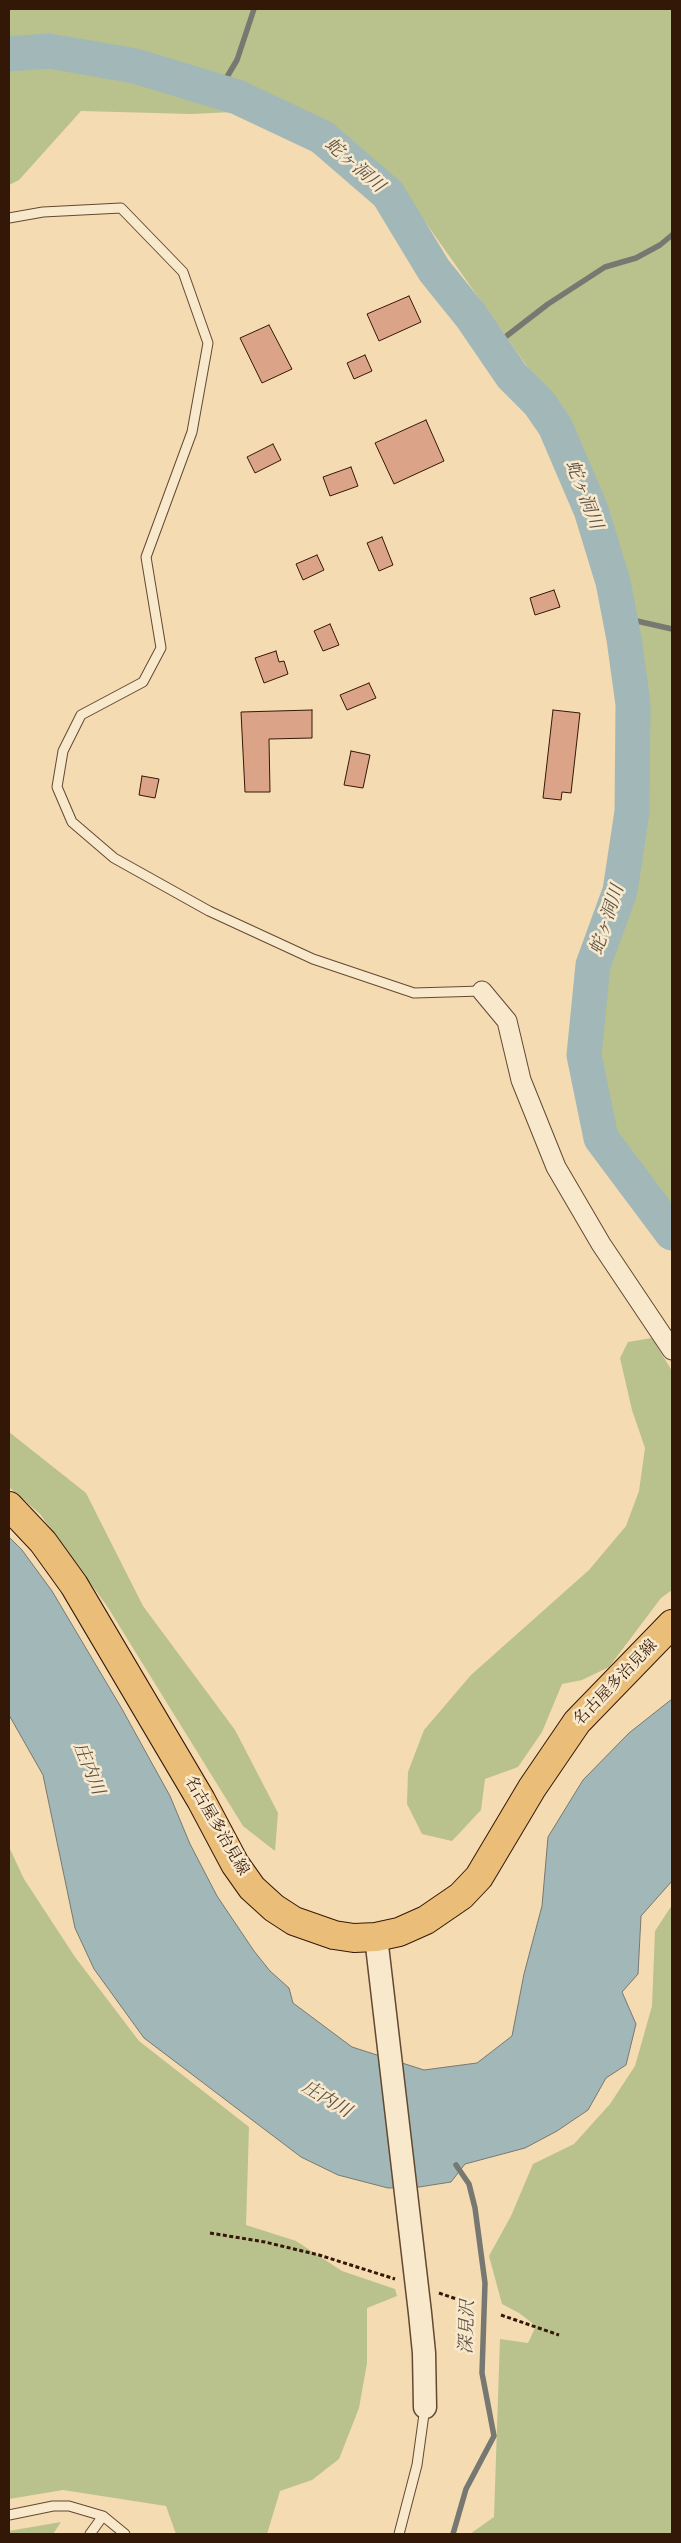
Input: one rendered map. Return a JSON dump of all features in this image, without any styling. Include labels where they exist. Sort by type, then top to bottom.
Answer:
[{"type":"main road","name":"名古屋多治見線","points":[[9,1506],[43,1542],[74,1585],[201,1800],[235,1864],[252,1888],[274,1908],[294,1921],[312,1929],[354,1938],[399,1932],[426,1920],[461,1896],[479,1878],[532,1788],[577,1722],[672,1624]]},
{"type":"street","points":[[482,991],[507,1021],[521,1080],[556,1167],[601,1244],[672,1350]]},
{"type":"street","points":[[376,1936],[407,2278],[424,2353],[425,2407]]},
{"type":"lane","points":[[9,218],[43,212],[121,208],[183,272],[208,343],[192,432],[146,557],[161,648],[143,682],[81,715],[63,751],[57,787],[72,822],[114,858],[209,911],[314,959],[414,992],[482,991]]},
{"type":"lane","points":[[399,2534],[417,2465],[425,2407]]},
{"type":"lane","points":[[9,2515],[40,2508],[69,2506],[103,2516],[125,2534]]},
{"type":"lane","points":[[90,2534],[103,2516]]},
{"type":"path","points":[[210,2233],[265,2242],[407,2278]]},
{"type":"path","points":[[439,2293],[470,2304]]},
{"type":"path","points":[[501,2315],[560,2335]]},
{"type":"green space","points":[[9,9],[672,9],[672,1216],[640,1179],[613,1138],[600,1075],[596,1002],[637,873],[642,719],[625,575],[572,430],[397,182],[293,109],[192,114],[81,111],[19,180],[9,185]]},
{"type":"green space","points":[[652,1338],[672,1371],[672,1590],[661,1598],[609,1667],[582,1680],[562,1684],[542,1732],[518,1767],[485,1779],[481,1810],[452,1841],[422,1834],[407,1804],[408,1772],[424,1730],[471,1675],[589,1570],[626,1526],[639,1491],[645,1448],[632,1410],[620,1358],[628,1342]]},
{"type":"green space","points":[[9,1432],[86,1493],[143,1606],[235,1730],[278,1813],[275,1851],[243,1826],[107,1606],[40,1514],[9,1487]]},
{"type":"green space","points":[[9,1847],[24,1879],[75,1957],[139,2041],[249,2127],[246,2225],[296,2241],[342,2271],[395,2289],[397,2296],[367,2308],[367,2363],[359,2408],[339,2459],[312,2480],[280,2491],[267,2534],[176,2534],[166,2506],[63,2490],[9,2499]]},
{"type":"green space","points":[[672,1905],[672,2534],[470,2534],[494,2517],[500,2339],[528,2343],[536,2326],[519,2313],[502,2304],[489,2256],[511,2216],[533,2164],[574,2144],[610,2104],[635,2066],[652,2006],[655,1931]]},
{"type":"green space","points":[[61,2522],[53,2534],[9,2534],[9,2531]]},
{"type":"water","name":"庄内川","points":[[9,1537],[22,1550],[52,1591],[122,1709],[170,1796],[190,1844],[217,1896],[254,1951],[270,1971],[289,1988],[293,2003],[352,2047],[424,2070],[477,2063],[512,2036],[524,1974],[542,1906],[548,1837],[583,1780],[629,1733],[672,1699],[672,1881],[641,1916],[638,1974],[622,1992],[636,2024],[626,2065],[606,2078],[588,2110],[557,2131],[525,2148],[465,2164],[451,2182],[419,2187],[388,2188],[338,2175],[301,2157],[144,2038],[94,1969],[75,1928],[43,1775],[9,1715]]},
{"type":"building","points":[[409,296],[421,322],[379,341],[367,314]]},
{"type":"building","points":[[269,325],[292,369],[262,383],[240,338]]},
{"type":"building","points":[[365,355],[372,371],[354,379],[347,363]]},
{"type":"building","points":[[426,420],[444,461],[394,484],[375,443]]},
{"type":"building","points":[[273,444],[281,460],[255,473],[247,457]]},
{"type":"building","points":[[351,467],[358,486],[330,496],[323,477]]},
{"type":"building","points":[[382,537],[393,565],[379,571],[367,543]]},
{"type":"building","points":[[317,555],[324,570],[303,580],[296,564]]},
{"type":"building","points":[[554,590],[560,607],[535,615],[530,598]]},
{"type":"building","points":[[330,624],[339,645],[323,651],[314,631]]},
{"type":"building","points":[[276,651],[279,662],[284,661],[288,674],[264,683],[255,658]]},
{"type":"building","points":[[369,683],[376,698],[347,710],[340,695]]},
{"type":"building","points":[[312,710],[312,738],[269,739],[270,792],[245,792],[241,712]]},
{"type":"building","points":[[553,710],[580,713],[571,793],[562,792],[561,800],[543,798]]},
{"type":"building","points":[[351,751],[370,755],[363,788],[344,785]]},
{"type":"building","points":[[142,776],[159,779],[155,798],[139,795]]},
{"type":"waterway","points":[[218,92],[237,60],[254,9]]},
{"type":"waterway","name":"蛇ヶ洞川","points":[[9,54],[49,51],[135,66],[237,97],[322,137],[388,194],[434,270],[471,316],[512,376],[539,403],[555,426],[591,510],[613,582],[624,639],[633,704],[632,812],[620,891],[593,965],[584,1055],[601,1138],[672,1233]]},
{"type":"waterway","points":[[491,348],[548,304],[605,267],[636,258],[660,245],[672,235]]},
{"type":"waterway","points":[[621,622],[637,621],[672,629]]},
{"type":"waterway","name":"深見沢","points":[[453,2534],[466,2489],[494,2436],[482,2373],[485,2283],[475,2208],[469,2184],[456,2165]]}]
